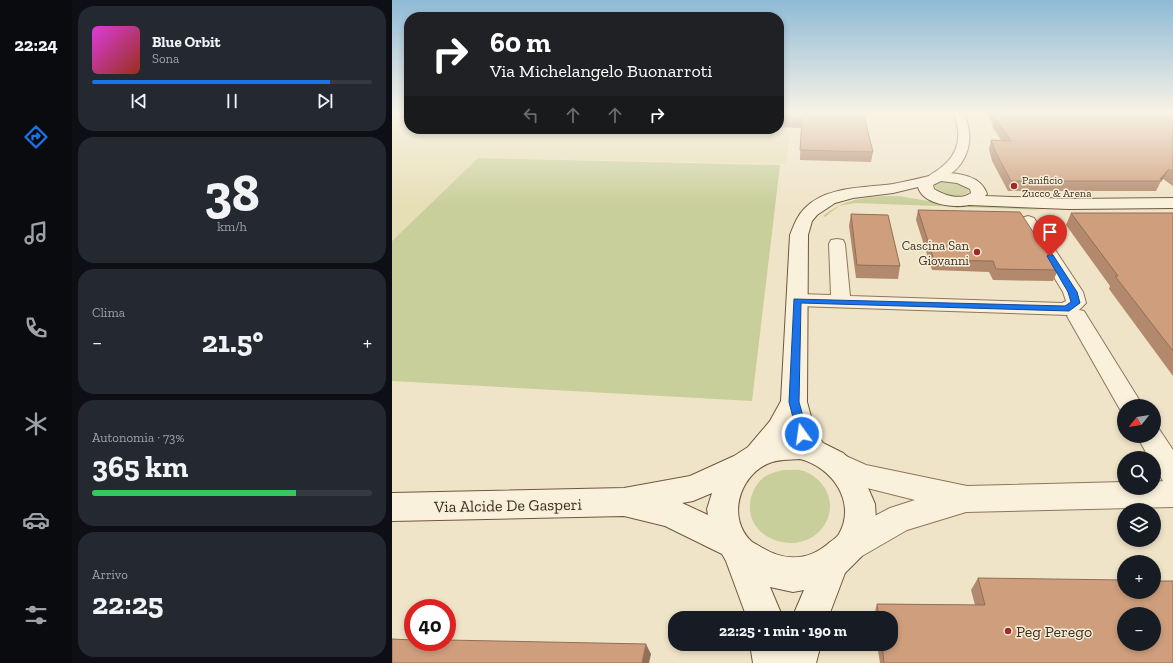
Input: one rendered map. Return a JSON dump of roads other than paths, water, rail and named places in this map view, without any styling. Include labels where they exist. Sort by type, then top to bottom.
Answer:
[{"type":"street","points":[[962,143],[960,155],[963,171],[979,191],[978,195],[967,200]]},
{"type":"street","points":[[940,198],[925,189],[925,184],[955,163],[960,155]]},
{"type":"street","points":[[813,611],[860,520],[860,504],[849,476],[823,456],[802,434],[794,402],[799,235],[804,220],[815,208],[833,198],[933,179],[955,178],[1013,197],[1049,203]]},
{"type":"street","points":[[880,190],[953,201],[1173,203]]},
{"type":"street","points":[[797,300],[1066,309],[1076,303],[1072,292],[1028,221]]},
{"type":"street","points":[[837,244],[841,302]]},
{"type":"street","points":[[1077,316],[1127,399]]},
{"type":"street","points":[[762,611],[736,548],[726,532],[722,509],[731,479],[779,430],[794,402]]},
{"type":"street","points":[[1154,443],[1173,473]]},
{"type":"street","points":[[751,459],[778,449],[800,448],[823,456],[861,476],[967,499],[1173,494]]},
{"type":"street","name":"Via Alcide De Gasperi","points":[[392,507],[624,502],[693,488],[751,459]]},
{"type":"street","points":[[736,548],[767,570],[793,575],[820,570],[842,553],[900,518],[967,499]]},
{"type":"street","name":"Via Alcide De Gasperi","points":[[624,502],[670,513],[736,548]]},
{"type":"street","points":[[770,651],[772,663]]},
{"type":"street","points":[[797,663],[800,651]]},
{"type":"place","name":"Panificio Zucco & Arena","points":[[1014,186]]},
{"type":"place","name":"Cascina San Giovanni","points":[[977,252]]},
{"type":"place","name":"Peg Perego","points":[[1008,631]]}]
